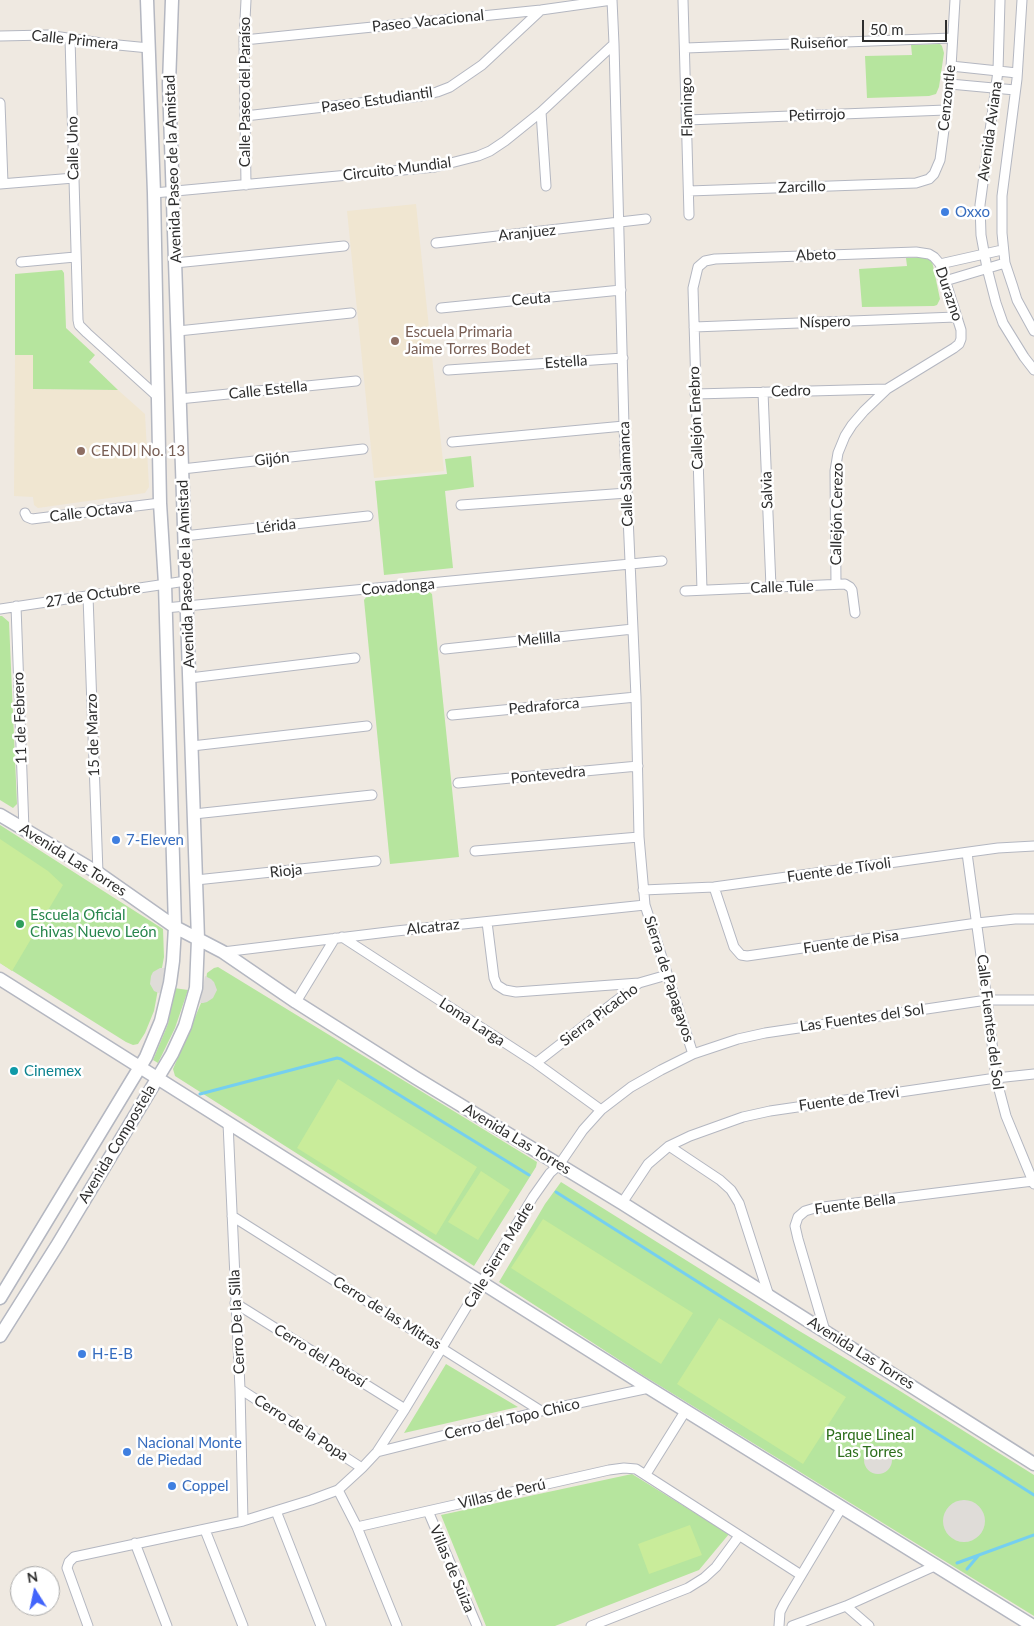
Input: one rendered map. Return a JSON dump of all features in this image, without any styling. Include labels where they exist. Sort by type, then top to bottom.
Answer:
[{"type":"street","name":"Avenida Paseo de la Amistad","points":[[147,0],[154,193],[160,503],[165,584],[175,927]]},
{"type":"street","name":"Avenida Paseo de la Amistad","points":[[172,0],[169,84],[198,939]]},
{"type":"street","name":"Calle Paseo del Paraíso","points":[[246,0],[244,40],[246,185]]},
{"type":"street","name":"Paseo Vacacional","points":[[244,40],[541,10],[612,0]]},
{"type":"street","points":[[612,0],[614,44]]},
{"type":"street","name":"Flamingo","points":[[684,0],[689,215]]},
{"type":"street","name":"Cenzontle","points":[[916,183],[929,179],[938,168],[940,160],[950,84],[955,0]]},
{"type":"street","name":"Avenida Aviana","points":[[1000,0],[998,71],[980,205],[981,236],[991,288],[1003,323],[1034,370]]},
{"type":"street","name":"Avenida Aviana","points":[[1022,0],[1017,73],[1002,196],[1002,250],[1017,300],[1034,331]]},
{"type":"street","name":"Paseo Estudiantil","points":[[244,116],[421,96],[437,92],[450,87],[482,64],[541,10]]},
{"type":"street","name":"Calle Primera","points":[[0,36],[47,35],[149,48]]},
{"type":"street","name":"Calle Uno","points":[[70,38],[75,257],[79,325],[159,398]]},
{"type":"street","name":"Ruiseñor","points":[[686,48],[952,38]]},
{"type":"street","name":"Circuito Mundial","points":[[154,193],[435,167],[466,160],[490,151],[505,141],[542,112],[614,44]]},
{"type":"street","name":"Calle Salamanca","points":[[614,44],[626,493],[636,697],[639,837],[645,905]]},
{"type":"street","points":[[951,66],[1017,73]]},
{"type":"street","points":[[950,84],[1015,90]]},
{"type":"street","points":[[0,103],[1,184],[74,178]]},
{"type":"street","name":"Petirrojo","points":[[687,120],[946,110]]},
{"type":"street","points":[[542,112],[546,186]]},
{"type":"street","name":"Zarcillo","points":[[689,191],[916,183]]},
{"type":"street","name":"Aranjuez","points":[[436,243],[646,220]]},
{"type":"street","points":[[176,263],[344,246]]},
{"type":"street","points":[[940,264],[1002,250]]},
{"type":"street","name":"Abeto","points":[[715,259],[916,252]]},
{"type":"street","name":"Durazno","points":[[916,252],[929,254],[940,264],[962,334],[959,344],[954,348]]},
{"type":"street","points":[[21,262],[75,257]]},
{"type":"street","name":"Callejón Enebro","points":[[702,590],[693,288],[694,277],[698,267],[705,261],[715,259]]},
{"type":"street","points":[[945,282],[1005,263]]},
{"type":"street","name":"Ceuta","points":[[441,308],[621,290]]},
{"type":"street","points":[[178,331],[351,313]]},
{"type":"street","name":"Níspero","points":[[694,327],[956,317]]},
{"type":"street","name":"Callejón Cerezo","points":[[836,584],[835,470],[838,453],[845,436],[852,425],[886,389],[954,348]]},
{"type":"street","name":"Estella","points":[[448,370],[623,358]]},
{"type":"street","name":"Calle Estella","points":[[179,399],[356,380]]},
{"type":"street","name":"Cedro","points":[[695,394],[886,389]]},
{"type":"street","name":"Salvia","points":[[763,392],[771,587]]},
{"type":"street","points":[[452,442],[624,426]]},
{"type":"street","name":"Gijón","points":[[182,469],[363,449]]},
{"type":"street","points":[[460,504],[626,493]]},
{"type":"street","name":"Calle Octava","points":[[25,513],[29,519],[36,519],[160,503]]},
{"type":"street","name":"Lérida","points":[[184,536],[368,516]]},
{"type":"street","name":"Covadonga","points":[[165,608],[662,561]]},
{"type":"street","name":"27 de Octubre","points":[[0,609],[186,581]]},
{"type":"street","points":[[836,584],[845,584],[852,588],[854,613]]},
{"type":"street","name":"Calle Tule","points":[[685,591],[836,584]]},
{"type":"street","name":"15 de Marzo","points":[[88,596],[98,874]]},
{"type":"street","name":"11 de Febrero","points":[[16,606],[24,830]]},
{"type":"street","name":"Melilla","points":[[445,649],[633,628]]},
{"type":"street","points":[[190,678],[355,658]]},
{"type":"street","name":"Pedraforca","points":[[452,715],[636,697]]},
{"type":"street","points":[[192,746],[367,726]]},
{"type":"street","name":"Pontevedra","points":[[458,783],[638,766]]},
{"type":"street","points":[[194,814],[372,795]]},
{"type":"street","name":"Avenida Las Torres","points":[[0,815],[98,874],[175,927],[222,952],[296,1002],[416,1078],[622,1202],[1034,1464]]},
{"type":"street","points":[[475,851],[639,837]]},
{"type":"street","name":"Fuente de Tívoli","points":[[644,890],[714,887],[1007,847],[1034,846]]},
{"type":"street","name":"Calle Fuentes del Sol","points":[[967,853],[996,1078],[1006,1116],[1033,1183]]},
{"type":"street","name":"Rioja","points":[[196,880],[376,861]]},
{"type":"street","name":"Fuente de Pisa","points":[[714,887],[731,939],[737,952],[741,955],[754,956],[977,923],[1034,918]]},
{"type":"street","name":"Alcatraz","points":[[222,952],[338,937],[645,905]]},
{"type":"street","name":"Sierra de Papagayos","points":[[645,905],[693,1054]]},
{"type":"street","points":[[487,922],[494,978],[497,985],[505,990],[516,992],[639,983]]},
{"type":"street","name":"Avenida Compostela","points":[[0,1298],[151,1048],[158,1032],[166,1002],[173,961],[175,927]]},
{"type":"street","points":[[296,1002],[338,937]]},
{"type":"street","name":"Loma Larga","points":[[338,937],[536,1063],[601,1110]]},
{"type":"street","name":"Avenida Compostela","points":[[0,1336],[58,1244],[179,1040],[192,1004],[197,971],[198,939]]},
{"type":"street","name":"Sierra Picacho","points":[[536,1063],[639,983],[667,975]]},
{"type":"street","points":[[0,979],[649,1388],[1033,1626]]},
{"type":"street","name":"Las Fuentes del Sol","points":[[693,1054],[738,1039],[765,1033],[987,1000],[1034,1000]]},
{"type":"street","name":"Calle Sierra Madre","points":[[338,1490],[377,1452],[533,1197],[550,1173],[559,1165],[583,1130],[601,1110],[631,1087],[693,1054]]},
{"type":"street","name":"Fuente de Trevi","points":[[622,1202],[648,1164],[669,1146],[715,1126],[743,1117],[770,1110],[1034,1074]]},
{"type":"street","name":"Cerro De la Silla","points":[[228,1123],[240,1389],[243,1521]]},
{"type":"street","points":[[669,1146],[720,1180],[731,1190],[739,1203],[769,1296]]},
{"type":"street","name":"Fuente Bella","points":[[825,1331],[795,1226],[798,1217],[805,1211],[815,1208],[1033,1183]]},
{"type":"street","name":"Cerro de las Mitras","points":[[232,1216],[541,1411]]},
{"type":"street","points":[[40,1233],[58,1244]]},
{"type":"street","name":"Cerro del Potosí","points":[[235,1302],[405,1409]]},
{"type":"street","name":"Cerro del Topo Chico","points":[[377,1452],[541,1411],[649,1388]]},
{"type":"street","name":"Cerro de la Popa","points":[[240,1389],[362,1468]]},
{"type":"street","points":[[646,1474],[686,1410]]},
{"type":"street","name":"Villas de Perú","points":[[357,1526],[609,1470],[636,1469],[801,1576]]},
{"type":"street","points":[[88,1626],[68,1572],[67,1565],[77,1556],[243,1521],[338,1490],[357,1526],[397,1626]]},
{"type":"street","points":[[779,1626],[780,1612],[784,1604],[842,1507]]},
{"type":"street","points":[[276,1511],[321,1626]]},
{"type":"street","name":"Villas de Suiza","points":[[428,1511],[477,1626]]},
{"type":"street","points":[[205,1530],[243,1626]]},
{"type":"street","points":[[591,1626],[688,1588],[704,1578],[716,1567],[740,1536]]},
{"type":"street","points":[[135,1543],[168,1626]]},
{"type":"street","points":[[792,1626],[846,1606],[937,1565]]},
{"type":"street","points":[[846,1606],[869,1626]]},
{"type":"shaded area","name":"Escuela Primaria Jaime Torres Bodet","points":[[416,204],[444,471],[374,478],[347,211]]},
{"type":"shaded area","name":"CENDI No. 13","points":[[15,355],[33,355],[33,389],[118,390],[145,414],[149,487],[145,493],[38,508],[34,505],[33,497],[14,496]]},
{"type":"shaded area","points":[[160,968],[166,968],[161,994],[154,991],[150,984],[153,972]]},
{"type":"shaded area","points":[[205,976],[214,982],[217,990],[213,998],[207,1002],[200,1003]]},
{"type":"shaded area","points":[[878,1446],[888,1450],[892,1460],[888,1470],[878,1474],[868,1470],[864,1460],[868,1450]]},
{"type":"shaded area","points":[[960,1500],[968,1500],[979,1506],[985,1521],[979,1536],[968,1542],[960,1542],[949,1536],[943,1525],[943,1517],[949,1506]]},
{"type":"green space","points":[[940,44],[944,53],[939,87],[936,94],[929,96],[867,98],[865,56],[912,55],[911,45]]},
{"type":"green space","points":[[924,257],[932,261],[940,299],[937,305],[862,307],[859,269],[907,266],[906,258]]},
{"type":"green space","points":[[62,270],[64,273],[66,328],[95,355],[89,362],[118,390],[33,389],[33,355],[15,355],[15,274]]},
{"type":"green space","points":[[471,456],[474,487],[445,491],[453,568],[384,575],[375,481],[447,474],[445,459]]},
{"type":"green space","points":[[427,590],[432,594],[459,857],[390,864],[364,600],[367,596]]},
{"type":"green space","points":[[0,616],[9,622],[17,804],[13,808],[0,800]]},
{"type":"green space","points":[[0,825],[163,929],[164,957],[154,1011],[138,1044],[133,1045],[126,1042],[0,963]]},
{"type":"green space","name":"Escuela Oficial Chivas Nuevo León","points":[[0,839],[48,871],[63,885],[12,971],[0,963]]},
{"type":"green space","points":[[218,967],[537,1162],[536,1167],[474,1266],[175,1076],[173,1069],[204,996],[207,973]]},
{"type":"green space","points":[[174,988],[188,990],[175,1028],[158,1063],[153,1060],[168,1024]]},
{"type":"green space","points":[[338,1079],[477,1167],[436,1235],[297,1148]]},
{"type":"green space","points":[[481,1171],[510,1190],[478,1240],[448,1222]]},
{"type":"green space","name":"Parque Lineal Las Torres","points":[[561,1182],[1034,1475],[1034,1616],[644,1376],[499,1282],[545,1204]]},
{"type":"green space","points":[[543,1219],[693,1313],[661,1364],[511,1268]]},
{"type":"green space","points":[[719,1318],[846,1397],[803,1464],[677,1384]]},
{"type":"green space","points":[[446,1364],[518,1407],[404,1433]]},
{"type":"green space","points":[[632,1474],[729,1534],[699,1570],[555,1626],[486,1626],[441,1515]]},
{"type":"green space","points":[[690,1525],[702,1555],[649,1574],[638,1544]]},
{"type":"waterway","points":[[200,1094],[337,1058],[529,1175]]},
{"type":"waterway","points":[[556,1192],[1034,1495]]},
{"type":"waterway","points":[[957,1563],[1034,1535]]},
{"type":"waterway","points":[[967,1569],[978,1556]]},
{"type":"place","name":"Oxxo","points":[[945,212]]},
{"type":"place","name":"Escuela Primaria Jaime Torres Bodet","points":[[395,341]]},
{"type":"place","name":"CENDI No. 13","points":[[81,451]]},
{"type":"place","name":"7-Eleven","points":[[116,840]]},
{"type":"place","name":"Escuela Oficial Chivas Nuevo León","points":[[20,924]]},
{"type":"place","name":"Cinemex","points":[[14,1071]]},
{"type":"place","name":"H-E-B","points":[[82,1354]]},
{"type":"place","name":"Nacional Monte de Piedad","points":[[127,1452]]},
{"type":"place","name":"Coppel","points":[[172,1486]]}]
